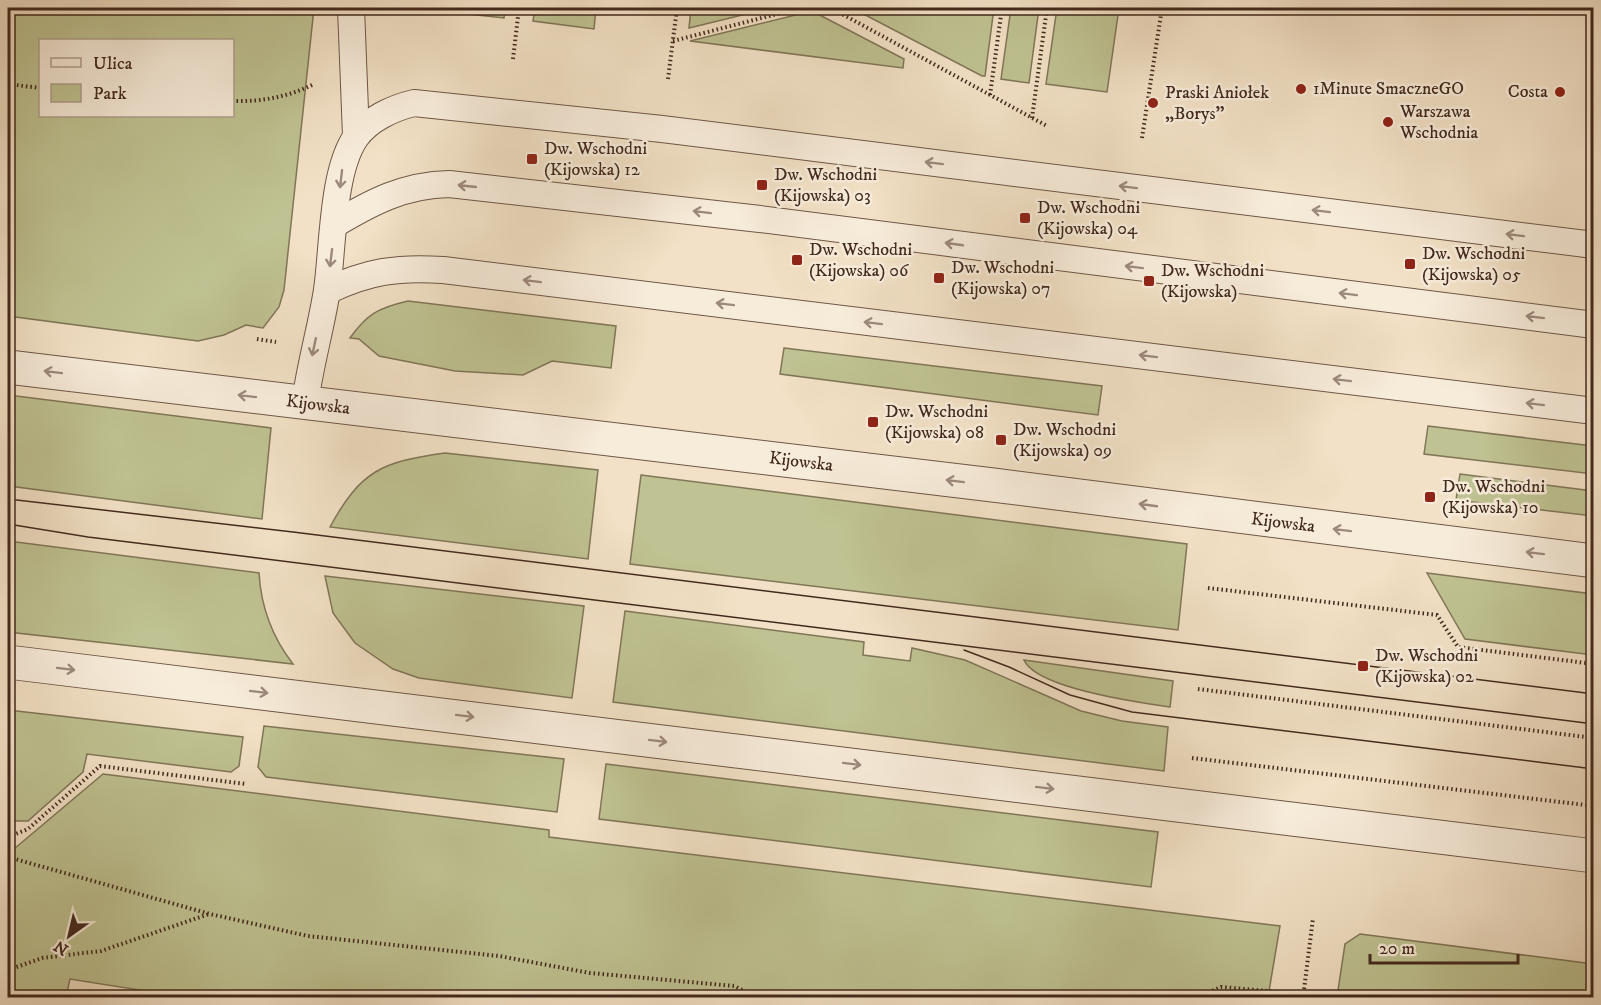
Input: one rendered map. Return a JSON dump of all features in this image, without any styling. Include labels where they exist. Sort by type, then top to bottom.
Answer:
[{"type":"street","name":"Kijowska","points":[[8,366],[993,485],[1593,561]]},
{"type":"street","points":[[8,662],[522,723],[1593,856]]},
{"type":"lane","points":[[351,8],[356,136]]},
{"type":"lane","points":[[305,403],[327,291],[342,164],[356,136],[394,108],[414,103],[641,127],[1593,245]]},
{"type":"lane","points":[[335,224],[379,198],[403,190],[449,184],[760,219],[1593,325]]},
{"type":"lane","points":[[327,291],[368,274],[405,267],[443,270],[1593,411]]},
{"type":"path","points":[[513,59],[519,8]]},
{"type":"path","points":[[668,79],[677,8]]},
{"type":"path","points":[[673,41],[800,8]]},
{"type":"path","points":[[831,8],[1047,126]]},
{"type":"path","points":[[990,95],[1002,8]]},
{"type":"path","points":[[1032,118],[1047,8]]},
{"type":"path","points":[[1142,138],[1161,8]]},
{"type":"path","points":[[8,84],[39,88]]},
{"type":"path","points":[[234,101],[259,102],[300,91],[314,84]]},
{"type":"path","points":[[1208,588],[1437,615],[1458,647],[1593,664]]},
{"type":"path","points":[[1198,689],[1593,738]]},
{"type":"path","points":[[1192,758],[1593,806]]},
{"type":"path","points":[[8,837],[28,829],[100,766],[246,784]]},
{"type":"path","points":[[8,857],[210,914],[308,936],[499,956],[590,973],[734,986],[758,998]]},
{"type":"path","points":[[8,970],[42,958],[101,951],[210,914]]},
{"type":"path","points":[[1303,996],[1313,918]]},
{"type":"path","points":[[1196,998],[1221,987],[1312,998]]},
{"type":"green space","points":[[8,8],[314,8],[284,290],[279,307],[263,328],[246,325],[224,335],[198,341],[8,316]]},
{"type":"green space","points":[[411,8],[505,8],[504,18]]},
{"type":"green space","points":[[535,8],[596,8],[594,29],[533,21]]},
{"type":"green space","points":[[691,8],[771,8],[689,28]]},
{"type":"green space","points":[[852,8],[994,8],[985,76],[982,76]]},
{"type":"green space","points":[[1011,8],[1039,8],[1029,83],[1001,79]]},
{"type":"green space","points":[[1057,8],[1119,8],[1107,92],[1046,84]]},
{"type":"green space","points":[[812,11],[904,59],[903,68],[690,41]]},
{"type":"green space","points":[[408,301],[616,326],[611,368],[552,361],[523,375],[455,371],[379,356],[359,339],[350,338],[374,313]]},
{"type":"green space","points":[[784,348],[1102,386],[1098,415],[780,374]]},
{"type":"green space","points":[[8,395],[271,428],[262,519],[9,486]]},
{"type":"green space","points":[[1428,426],[1593,446],[1593,474],[1424,454]]},
{"type":"green space","points":[[445,453],[598,470],[588,559],[330,527],[352,493],[376,472],[405,460]]},
{"type":"green space","points":[[1460,474],[1593,491],[1593,516],[1456,500]]},
{"type":"green space","points":[[641,475],[1187,544],[1178,630],[630,564]]},
{"type":"green space","points":[[8,541],[259,573],[262,598],[269,621],[279,643],[293,664],[8,632]]},
{"type":"green space","points":[[1427,573],[1593,594],[1593,655],[1465,639]]},
{"type":"green space","points":[[325,576],[584,606],[572,698],[419,678],[393,669],[355,643],[333,613]]},
{"type":"green space","points":[[625,611],[864,642],[863,655],[910,661],[912,648],[965,660],[1081,711],[1122,721],[1168,727],[1164,771],[613,702]]},
{"type":"green space","points":[[1024,660],[1173,681],[1170,707],[1114,698],[1068,686],[1048,679],[1033,670]]},
{"type":"green space","points":[[8,710],[243,737],[239,766],[231,772],[87,754],[83,772],[28,821],[8,821]]},
{"type":"green space","points":[[264,726],[564,759],[557,812],[266,777],[258,767]]},
{"type":"green space","points":[[606,764],[1158,832],[1151,887],[599,819]]},
{"type":"green space","points":[[103,774],[549,830],[549,837],[1280,926],[1268,997],[190,998],[70,979],[66,997],[8,997],[8,854]]},
{"type":"green space","points":[[1360,934],[1593,964],[1593,997],[1337,997],[1345,944]]},
{"type":"tram line","points":[[8,499],[293,532],[1594,694]]},
{"type":"tram line","points":[[8,524],[88,537],[1594,724]]},
{"type":"tram line","points":[[964,650],[1009,667],[1070,695],[1132,712],[1594,769]]},
{"type":"place","name":"1Minute SmaczneGO","points":[[1301,89]]},
{"type":"place","name":"Costa","points":[[1560,92]]},
{"type":"place","name":"Praski Aniołek „Borys”","points":[[1153,103]]},
{"type":"place","name":"Warszawa Wschodnia","points":[[1388,122]]},
{"type":"place","name":"Dw. Wschodni (Kijowska) 12","points":[[532,159]]},
{"type":"place","name":"Dw. Wschodni (Kijowska) 03","points":[[762,185]]},
{"type":"place","name":"Dw. Wschodni (Kijowska) 04","points":[[1025,218]]},
{"type":"place","name":"Dw. Wschodni (Kijowska) 06","points":[[797,260]]},
{"type":"place","name":"Dw. Wschodni (Kijowska) 05","points":[[1410,264]]},
{"type":"place","name":"Dw. Wschodni (Kijowska) 07","points":[[939,278]]},
{"type":"place","name":"Dw. Wschodni (Kijowska)","points":[[1149,281]]},
{"type":"place","name":"Dw. Wschodni (Kijowska) 08","points":[[873,422]]},
{"type":"place","name":"Dw. Wschodni (Kijowska) 09","points":[[1001,440]]},
{"type":"place","name":"Dw. Wschodni (Kijowska) 10","points":[[1430,497]]},
{"type":"place","name":"Dw. Wschodni (Kijowska) 02","points":[[1363,666]]}]
